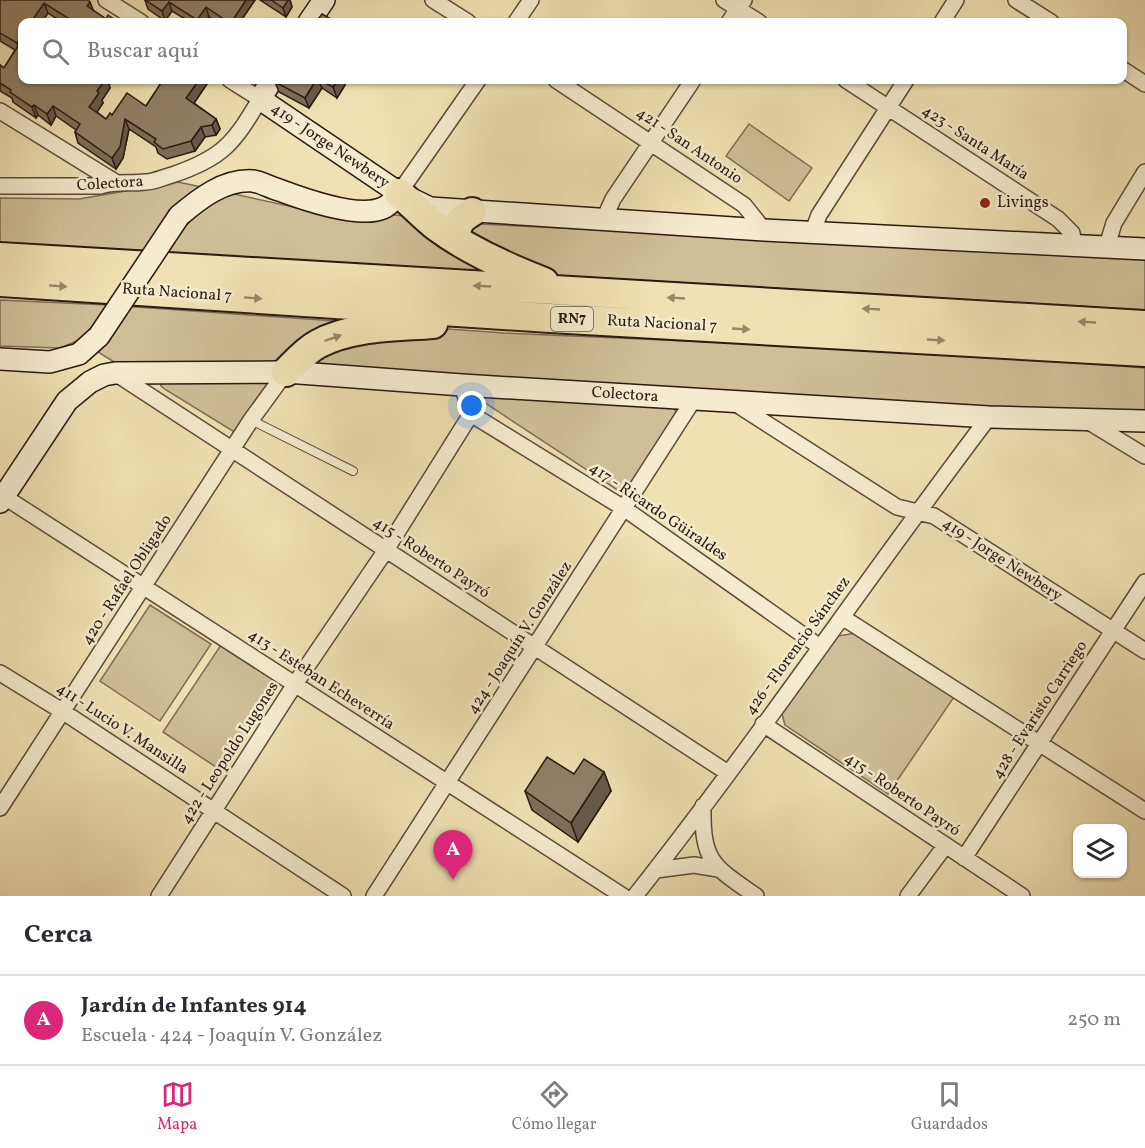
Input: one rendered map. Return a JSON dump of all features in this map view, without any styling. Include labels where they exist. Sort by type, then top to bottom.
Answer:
[{"type":"highway","points":[[399,193],[437,227],[521,273],[547,283],[593,293]]},
{"type":"highway","points":[[457,239],[458,224],[472,212]]},
{"type":"highway","name":"Ruta Nacional 7","points":[[0,257],[1145,325]]},
{"type":"highway","name":"Ruta Nacional 7","points":[[0,282],[550,318],[1145,352]]},
{"type":"highway","points":[[286,372],[304,353],[318,344],[354,332],[458,322],[550,318]]},
{"type":"street","points":[[106,0],[135,18]]},
{"type":"street","points":[[312,18],[324,0]]},
{"type":"street","points":[[433,0],[462,18]]},
{"type":"street","points":[[519,18],[531,0]]},
{"type":"street","points":[[724,0],[741,5],[755,18]]},
{"type":"street","points":[[945,18],[956,0]]},
{"type":"street","points":[[1017,0],[1045,18]]},
{"type":"street","points":[[732,18],[741,5]]},
{"type":"street","points":[[1127,72],[1145,84]]},
{"type":"street","name":"419 - Jorge Newbery","points":[[236,84],[399,193]]},
{"type":"street","points":[[260,99],[269,84]]},
{"type":"street","points":[[0,359],[50,362],[79,354],[99,336],[179,216],[195,202],[224,185],[253,181],[304,199],[343,209],[370,211],[384,208],[399,193],[475,84]]},
{"type":"street","name":"421 - San Antonio","points":[[561,84],[744,205],[764,230]]},
{"type":"street","points":[[604,219],[613,199],[690,84]]},
{"type":"street","name":"423 - Santa María","points":[[852,84],[1058,219],[1072,233],[1074,244]]},
{"type":"street","points":[[813,231],[819,214],[904,84]]},
{"type":"street","name":"Colectora","points":[[0,186],[100,186],[115,182],[148,183],[186,170],[218,155],[241,131],[260,99]]},
{"type":"street","points":[[0,111],[115,182]]},
{"type":"street","points":[[1107,246],[1114,223],[1145,172]]},
{"type":"street","points":[[399,193],[430,208],[472,212],[764,230],[1145,249]]},
{"type":"street","name":"Colectora","points":[[110,374],[286,372],[989,417],[1145,421]]},
{"type":"street","name":"420 - Rafael Obligado","points":[[0,808],[251,420],[286,372]]},
{"type":"street","points":[[1,498],[68,401],[90,382],[110,374]]},
{"type":"street","name":"415 - Roberto Payró","points":[[110,374],[386,550],[728,773]]},
{"type":"street","points":[[462,385],[471,414]]},
{"type":"street","name":"424 - Joaquín V. González","points":[[374,896],[694,399]]},
{"type":"street","name":"419 - Jorge Newbery","points":[[733,402],[897,507],[934,516],[1145,651]]},
{"type":"street","name":"417 - Ricardo Güiraldes","points":[[471,414],[625,508],[820,647]]},
{"type":"street","name":"422 - Leopoldo Lugones","points":[[159,896],[386,550],[471,414]]},
{"type":"street","name":"426 - Florencio Sánchez","points":[[635,896],[728,773],[916,512],[989,417]]},
{"type":"street","points":[[1086,420],[1145,456]]},
{"type":"street","name":"413 - Esteban Echeverría","points":[[1,498],[296,684],[623,896]]},
{"type":"street","name":"428 - Evaristo Carriego","points":[[964,858],[1145,582]]},
{"type":"street","points":[[842,617],[1145,811]]},
{"type":"street","name":"411 - Lucio V. Mansilla","points":[[0,673],[62,711],[343,896]]},
{"type":"street","name":"415 - Roberto Payró","points":[[763,724],[1022,896]]},
{"type":"street","points":[[703,806],[704,840],[707,854],[718,869],[756,896]]},
{"type":"street","points":[[908,896],[945,846]]},
{"type":"street","points":[[656,870],[694,865],[718,869]]},
{"type":"lane","points":[[251,420],[353,471]]},
{"type":"shaded area","points":[[749,124],[812,168],[789,201],[726,156]]},
{"type":"shaded area","points":[[178,182],[340,217],[383,214],[479,224],[1145,256],[1145,310],[0,246],[0,198],[79,199]]},
{"type":"shaded area","points":[[0,300],[108,305],[504,333],[945,352],[1145,368],[1145,418],[170,367],[114,362],[79,340],[60,348],[0,346]]},
{"type":"shaded area","points":[[265,379],[268,385],[236,433],[166,390],[161,386],[160,380]]},
{"type":"shaded area","points":[[487,396],[673,406],[676,412],[625,495],[482,401]]},
{"type":"shaded area","points":[[150,605],[211,644],[160,721],[100,681]]},
{"type":"shaded area","points":[[856,633],[954,697],[888,794],[785,725],[782,714],[838,636]]},
{"type":"shaded area","points":[[221,645],[279,684],[222,771],[163,732]]},
{"type":"building","points":[[0,0],[88,0],[90,2],[87,6],[105,18],[68,18],[44,3],[34,18],[18,18],[17,43],[0,33]]},
{"type":"building","points":[[145,0],[246,0],[234,18],[222,18],[206,7],[198,18],[194,18],[169,2],[162,11]]},
{"type":"building","points":[[271,0],[288,0],[283,8]]},
{"type":"building","points":[[18,46],[18,84],[102,84],[89,107],[106,119],[110,113],[112,115],[127,93],[146,106],[160,84],[196,84],[186,98],[216,119],[212,125],[201,127],[191,141],[163,149],[154,142],[156,139],[125,119],[120,147],[112,158],[75,132],[80,124],[53,106],[47,114],[10,92],[11,90],[0,83],[0,65],[4,68]]},
{"type":"building","points":[[279,84],[314,84],[305,98]]},
{"type":"building","points":[[547,757],[574,774],[584,759],[604,772],[571,823],[525,791]]},
{"type":"place","name":"Livings","points":[[985,203]]},
{"type":"place","name":"Jardín de Infantes 914","points":[[453,880]]}]
